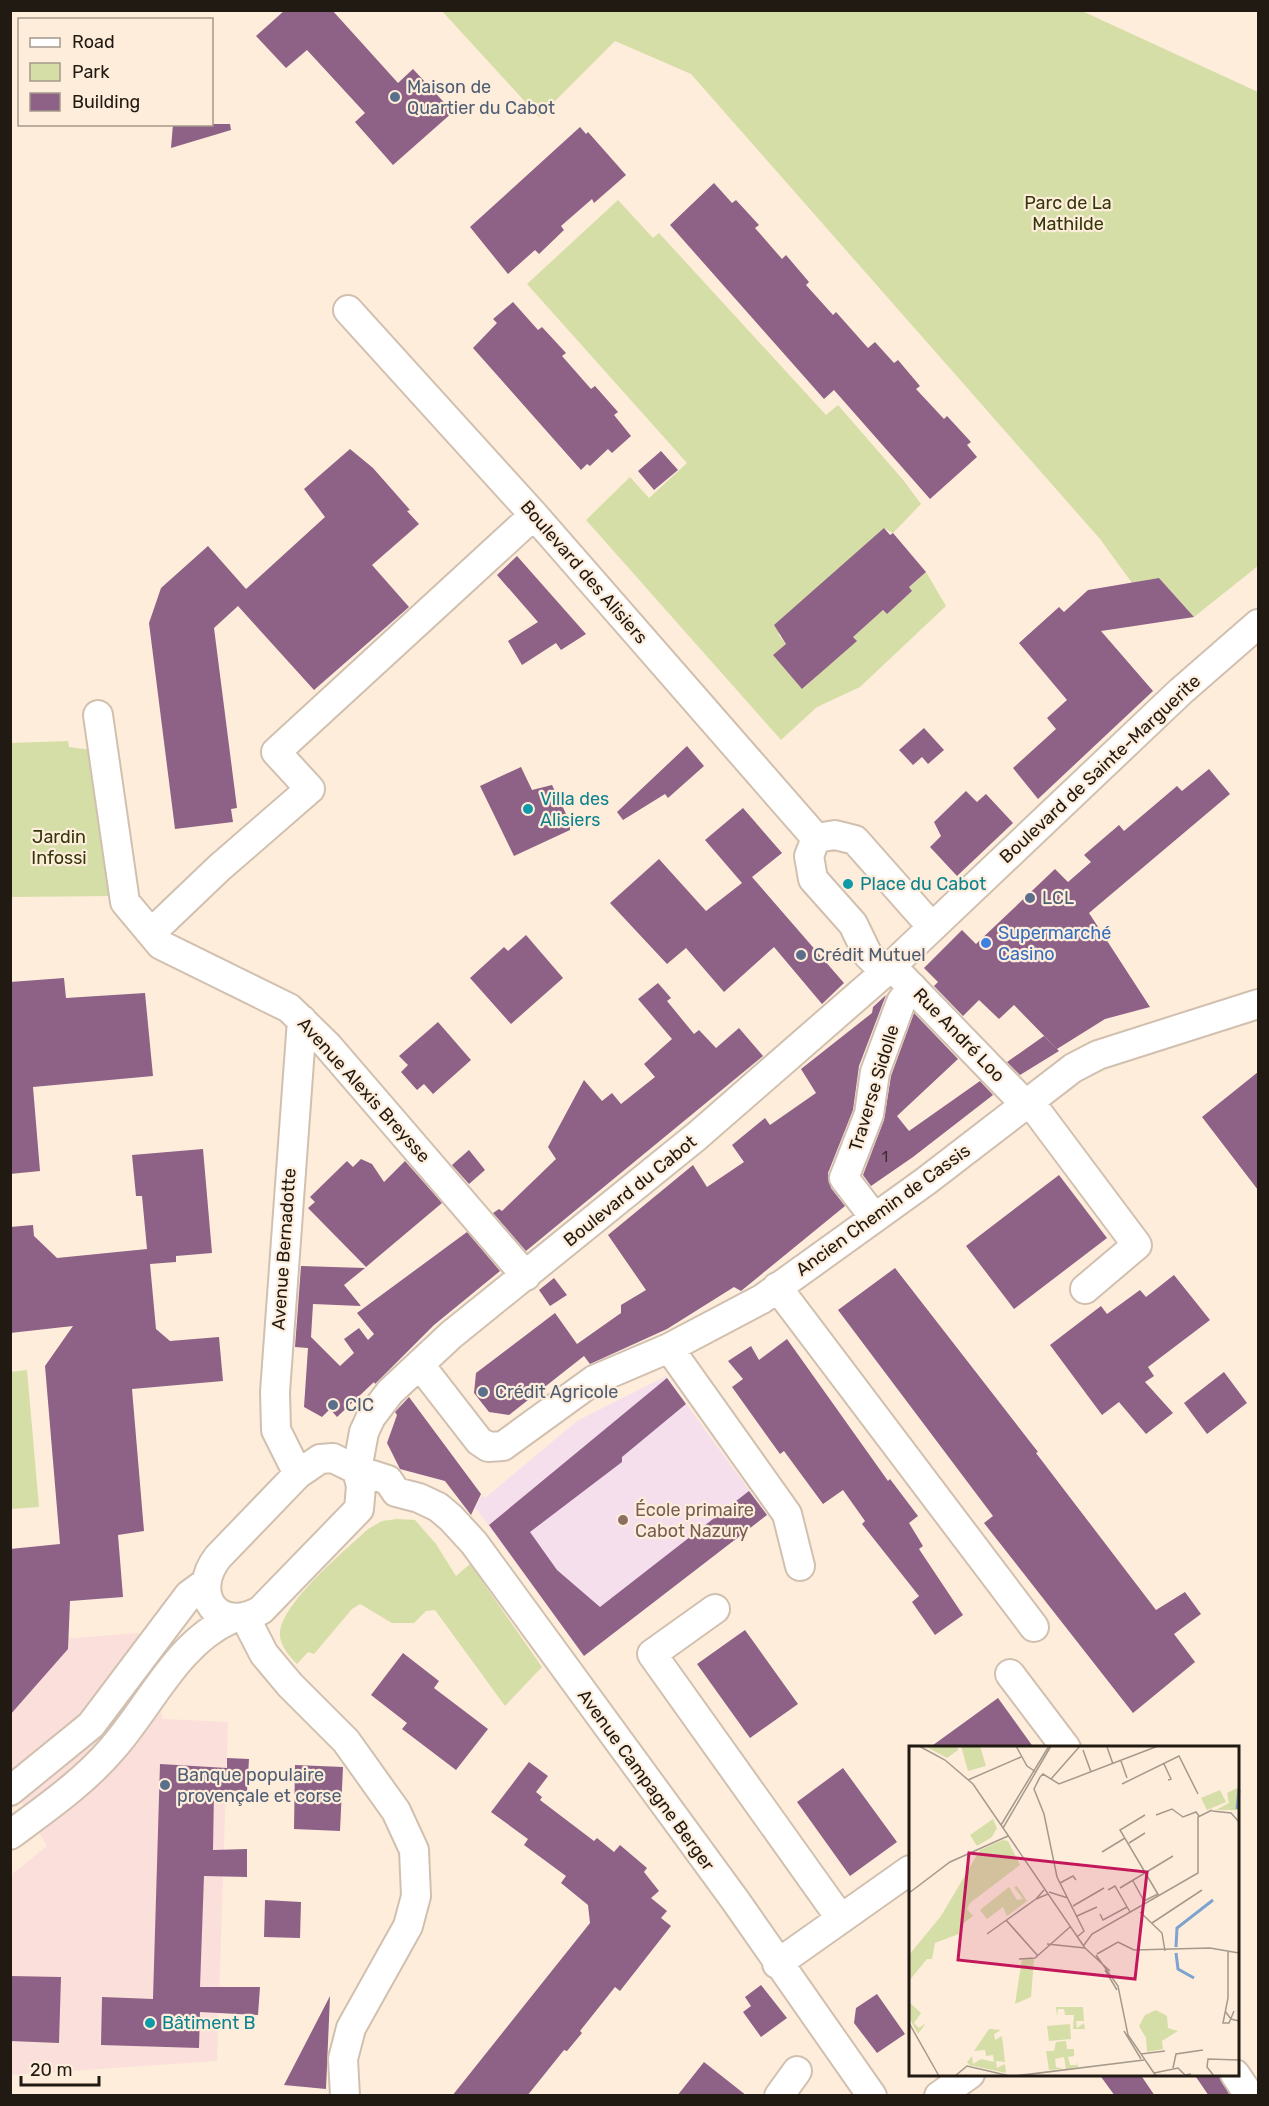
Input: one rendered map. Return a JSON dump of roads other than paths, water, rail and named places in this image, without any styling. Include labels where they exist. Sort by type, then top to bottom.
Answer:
[{"type":"street","name":"Boulevard des Alisiers","points":[[348,310],[534,515],[816,838]]},
{"type":"street","points":[[151,933],[219,868],[310,789],[276,752],[534,515]]},
{"type":"street","name":"Boulevard de Sainte-Marguerite","points":[[888,969],[1180,692],[1258,624]]},
{"type":"street","name":"Avenue Alexis Breysse","points":[[98,715],[125,902],[161,945],[289,1008],[302,1020],[327,1045],[526,1276]]},
{"type":"street","points":[[888,969],[868,955],[853,924],[813,879],[809,856],[816,838],[835,835],[855,840],[932,927]]},
{"type":"street","name":"Rue André Loo","points":[[888,969],[912,987],[1028,1104],[1137,1245],[1085,1289]]},
{"type":"street","name":"Boulevard du Cabot","points":[[359,1509],[361,1486],[345,1464],[371,1417],[390,1392],[451,1335],[697,1136],[888,969]]},
{"type":"street","name":"Traverse Sidolle","points":[[874,1217],[844,1178],[870,1114],[875,1072],[901,1002],[912,987]]},
{"type":"street","name":"Ancien Chemin de Cassis","points":[[420,1365],[479,1441],[488,1447],[503,1446],[516,1439],[594,1380],[669,1348],[762,1299],[1028,1104],[1072,1068],[1098,1055],[1258,1004]]},
{"type":"street","name":"Avenue Bernadotte","points":[[298,1474],[276,1430],[274,1392],[302,1020]]},
{"type":"street","points":[[777,1287],[1034,1627]]},
{"type":"street","points":[[669,1348],[787,1514],[800,1566]]},
{"type":"street","points":[[345,1464],[320,1459],[298,1474],[218,1557],[209,1568],[204,1584],[207,1597],[213,1606],[238,1619],[290,1685],[346,1741],[396,1811],[414,1850],[416,1896],[408,1926],[351,2028],[343,2059],[345,2096]]},
{"type":"street","name":"Avenue Campagne Berger","points":[[345,1464],[388,1480],[396,1492],[419,1498],[438,1507],[474,1543],[735,1900],[777,1964],[872,2096]]},
{"type":"street","points":[[10,1834],[95,1767],[112,1749],[185,1652],[211,1628],[261,1610],[359,1509],[384,1501],[396,1492]]},
{"type":"street","points":[[10,1791],[91,1725],[189,1595],[204,1584]]},
{"type":"street","points":[[715,1609],[652,1654],[841,1919]]},
{"type":"street","points":[[1010,1674],[1064,1746]]},
{"type":"street","points":[[58,1797],[61,1777],[86,1746],[91,1725]]},
{"type":"street","points":[[777,1964],[909,1871]]},
{"type":"street","points":[[779,2096],[797,2071]]},
{"type":"street","points":[[939,2096],[967,2076]]},
{"type":"street","points":[[1236,2076],[1250,2096]]},
{"type":"place","name":"Maison de Quartier du Cabot","points":[[395,97]]},
{"type":"place","name":"Villa des Alisiers","points":[[528,809]]},
{"type":"place","name":"Place du Cabot","points":[[848,884]]},
{"type":"place","name":"LCL","points":[[1030,898]]},
{"type":"place","name":"Supermarché Casino","points":[[986,943]]},
{"type":"place","name":"Crédit Mutuel","points":[[801,955]]},
{"type":"place","name":"Crédit Agricole","points":[[483,1392]]},
{"type":"place","name":"CIC","points":[[333,1405]]},
{"type":"place","name":"École primaire Cabot Nazury","points":[[623,1520]]},
{"type":"place","name":"Banque populaire provençale et corse","points":[[165,1785]]},
{"type":"place","name":"Bâtiment B","points":[[150,2023]]},
{"type":"park label","name":"Parc de La Mathilde","points":[[1068,213]]},
{"type":"park label","name":"Jardin Infossi","points":[[59,847]]}]
